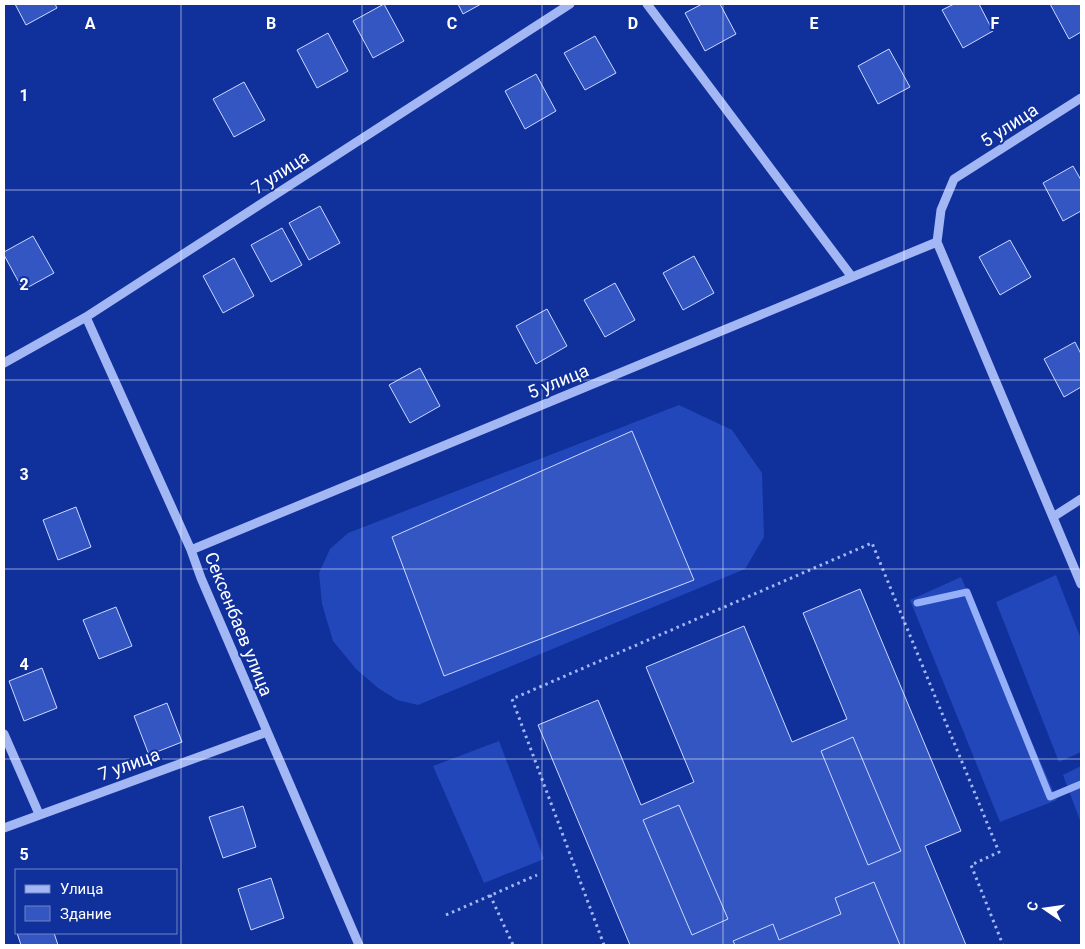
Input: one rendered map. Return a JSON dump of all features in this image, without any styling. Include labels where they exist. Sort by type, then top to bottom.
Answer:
[{"type":"street","name":"7 улица","points":[[4,363],[86,317],[570,4]]},
{"type":"street","points":[[647,4],[852,277]]},
{"type":"street","name":"5 улица","points":[[192,550],[937,242],[941,210],[954,179],[1081,98]]},
{"type":"street","points":[[937,242],[1081,584]]},
{"type":"street","name":"Сексенбаев улица","points":[[86,317],[192,550],[201,578],[266,732],[359,945]]},
{"type":"street","points":[[1053,517],[1081,499]]},
{"type":"street","name":"7 улица","points":[[4,828],[266,732]]},
{"type":"street","points":[[4,734],[39,814]]},
{"type":"path","points":[[604,945],[512,699],[872,543],[999,852],[971,865],[1002,945]]},
{"type":"path","points":[[446,915],[537,875]]},
{"type":"path","points":[[490,895],[513,945]]},
{"type":"shaded area","points":[[679,405],[732,430],[762,473],[764,537],[745,569],[418,705],[397,700],[378,688],[356,669],[333,641],[322,604],[319,573],[330,549],[348,533]]},
{"type":"shaded area","points":[[1056,575],[1081,639],[1081,752],[1059,762],[996,602]]},
{"type":"shaded area","points":[[961,577],[1057,800],[1000,822],[910,600]]},
{"type":"shaded area","points":[[499,741],[544,859],[484,883],[433,766]]},
{"type":"shaded area","points":[[1081,766],[1081,823],[1063,775]]},
{"type":"building","points":[[15,4],[55,4],[57,8],[26,25]]},
{"type":"building","points":[[384,4],[404,41],[373,58],[353,21]]},
{"type":"building","points":[[458,4],[481,4],[463,14]]},
{"type":"building","points":[[702,4],[720,4],[736,34],[705,51],[685,13]]},
{"type":"building","points":[[954,4],[979,4],[993,31],[963,48],[942,10]]},
{"type":"building","points":[[1050,4],[1081,4],[1081,32],[1069,39]]},
{"type":"building","points":[[328,33],[348,71],[317,88],[297,50]]},
{"type":"building","points":[[595,36],[616,73],[585,90],[564,53]]},
{"type":"building","points":[[889,49],[910,87],[878,104],[858,66]]},
{"type":"building","points":[[536,74],[556,111],[525,129],[505,91]]},
{"type":"building","points":[[244,82],[265,120],[234,137],[213,99]]},
{"type":"building","points":[[1073,166],[1081,180],[1081,211],[1063,221],[1043,183]]},
{"type":"building","points":[[320,206],[340,243],[309,260],[289,223]]},
{"type":"building","points":[[282,228],[302,265],[271,282],[251,245]]},
{"type":"building","points":[[33,236],[54,273],[23,290],[4,252]]},
{"type":"building","points":[[1010,240],[1031,277],[1000,295],[979,257]]},
{"type":"building","points":[[694,256],[714,293],[683,310],[663,273]]},
{"type":"building","points":[[234,258],[254,296],[223,313],[203,276]]},
{"type":"building","points":[[615,283],[635,320],[605,337],[584,300]]},
{"type":"building","points":[[547,309],[567,346],[536,364],[516,326]]},
{"type":"building","points":[[1075,342],[1081,354],[1081,387],[1064,397],[1044,359]]},
{"type":"building","points":[[420,368],[440,406],[410,423],[389,385]]},
{"type":"building","points":[[632,431],[694,580],[444,676],[392,537]]},
{"type":"building","points":[[76,507],[91,547],[58,560],[43,520]]},
{"type":"building","points":[[860,589],[961,831],[925,846],[966,945],[630,945],[538,725],[598,700],[641,805],[694,782],[646,667],[744,626],[792,742],[847,719],[803,613]]},
{"type":"building","points":[[116,607],[132,646],[99,659],[83,620]]},
{"type":"building","points":[[42,668],[57,708],[24,721],[9,681]]},
{"type":"building","points":[[167,703],[182,742],[149,755],[134,716]]},
{"type":"building","points":[[853,737],[901,851],[868,865],[821,751]]},
{"type":"building","points":[[679,805],[728,919],[692,935],[643,820]]},
{"type":"building","points":[[243,806],[256,847],[223,858],[209,817]]},
{"type":"building","points":[[271,878],[284,918],[251,930],[238,889]]},
{"type":"building","points":[[874,882],[900,945],[735,945],[733,941],[773,924],[779,940],[841,914],[835,898]]},
{"type":"building","points":[[17,934],[54,934],[58,945],[21,945]]},
{"type":"waterway","points":[[917,603],[967,592],[1050,797],[1081,784]]}]
